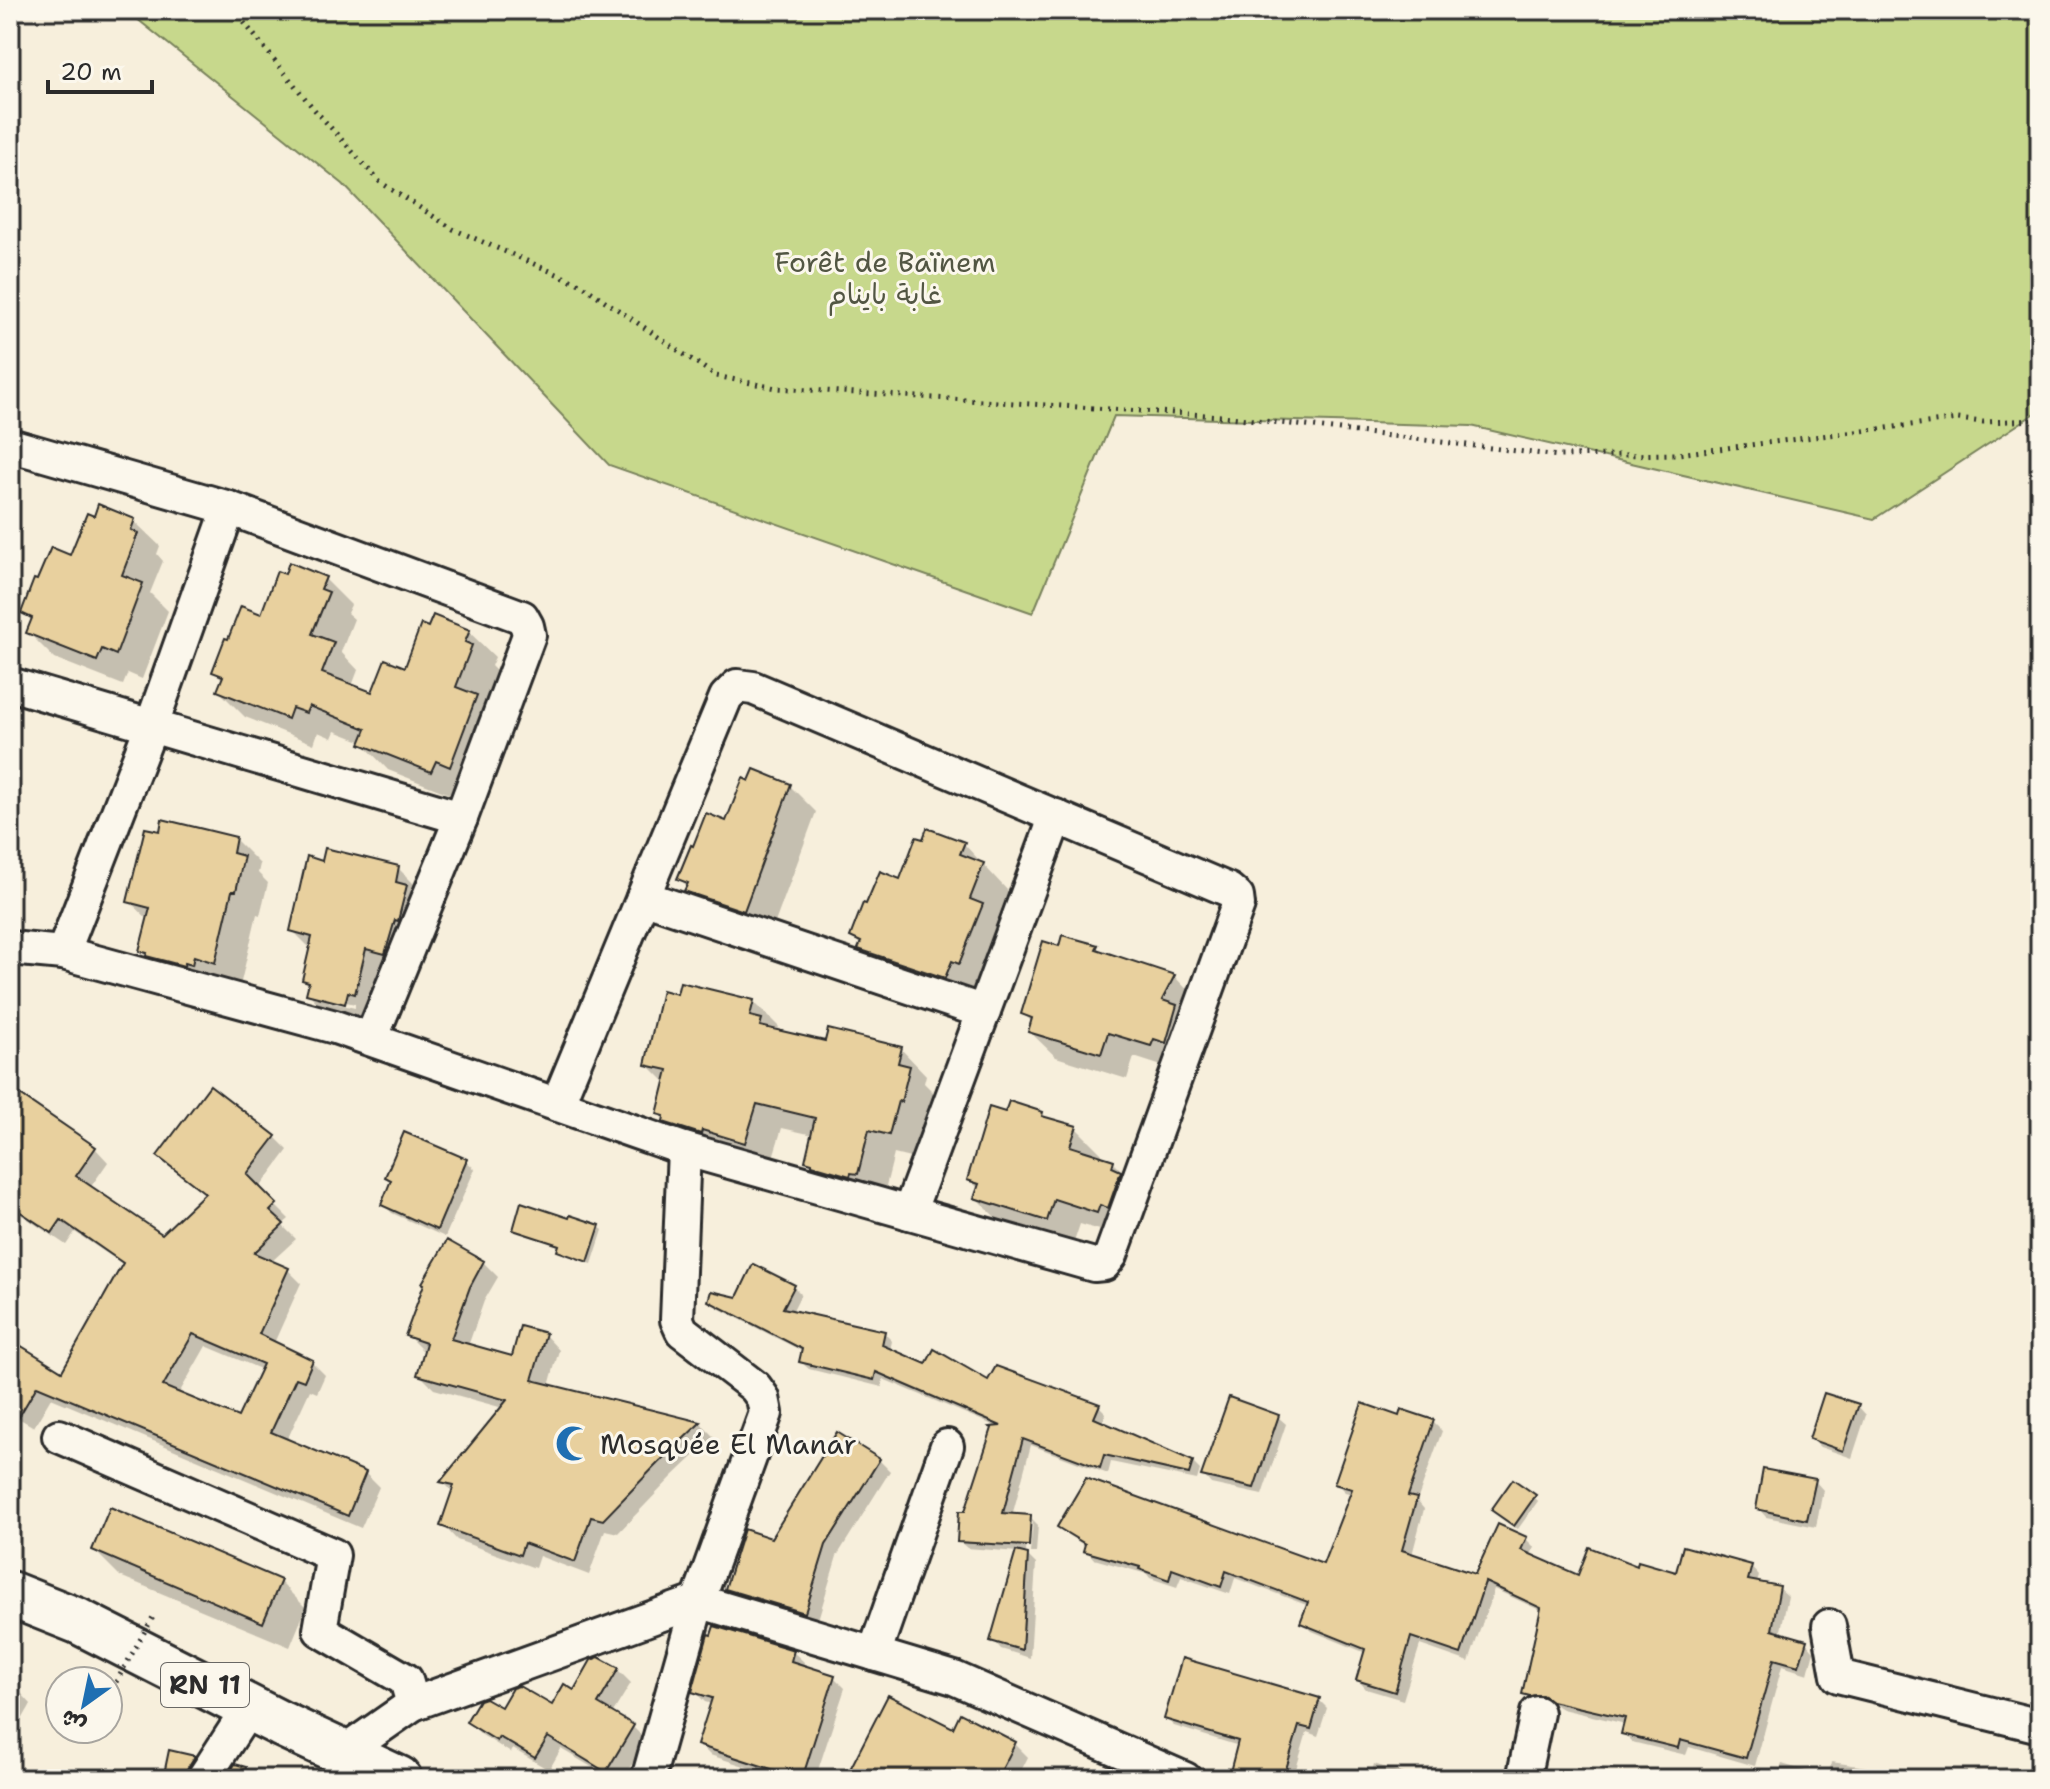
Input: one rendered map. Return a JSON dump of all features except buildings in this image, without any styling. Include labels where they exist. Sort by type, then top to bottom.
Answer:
[{"type":"main road","name":"RN 11","points":[[12,1599],[78,1621],[249,1708],[399,1779]]},
{"type":"street","points":[[10,445],[229,508],[522,617],[529,635],[461,818],[371,1039]]},
{"type":"street","points":[[63,953],[151,727],[229,508]]},
{"type":"street","points":[[10,684],[461,818]]},
{"type":"street","points":[[10,948],[63,953],[335,1027],[371,1039],[557,1105],[684,1149],[1094,1265],[1104,1264],[1111,1255],[1238,905],[1237,897],[1229,890],[753,688],[737,686],[726,697],[557,1105]]},
{"type":"street","points":[[909,1213],[1056,816]]},
{"type":"street","points":[[643,897],[984,1012]]},
{"type":"street","points":[[648,1779],[698,1601],[766,1413],[763,1398],[755,1387],[682,1331],[677,1320],[684,1149]]},
{"type":"street","points":[[59,1436],[333,1555],[320,1630],[406,1680],[413,1704]]},
{"type":"street","points":[[874,1654],[947,1446]]},
{"type":"street","points":[[343,1753],[413,1704],[698,1601],[954,1678],[1185,1779]]},
{"type":"street","points":[[1829,1626],[1838,1676],[2040,1726]]},
{"type":"street","points":[[203,1779],[249,1708]]},
{"type":"street","points":[[1523,1779],[1537,1713]]},
{"type":"path","points":[[234,10],[313,108],[380,182],[453,229],[580,284],[716,376],[776,388],[1222,416],[1559,456],[1678,454],[1958,419],[1983,422],[2040,420]]},
{"type":"path","points":[[124,1668],[153,1617]]},
{"type":"green space","name":"Forêt de Baïnem غابة باينام","points":[[126,10],[2040,10],[2040,410],[1874,519],[1471,426],[1114,416],[1033,613],[609,465],[343,184]]},
{"type":"place","name":"Mosquée El Manar","points":[[574,1444]]}]
